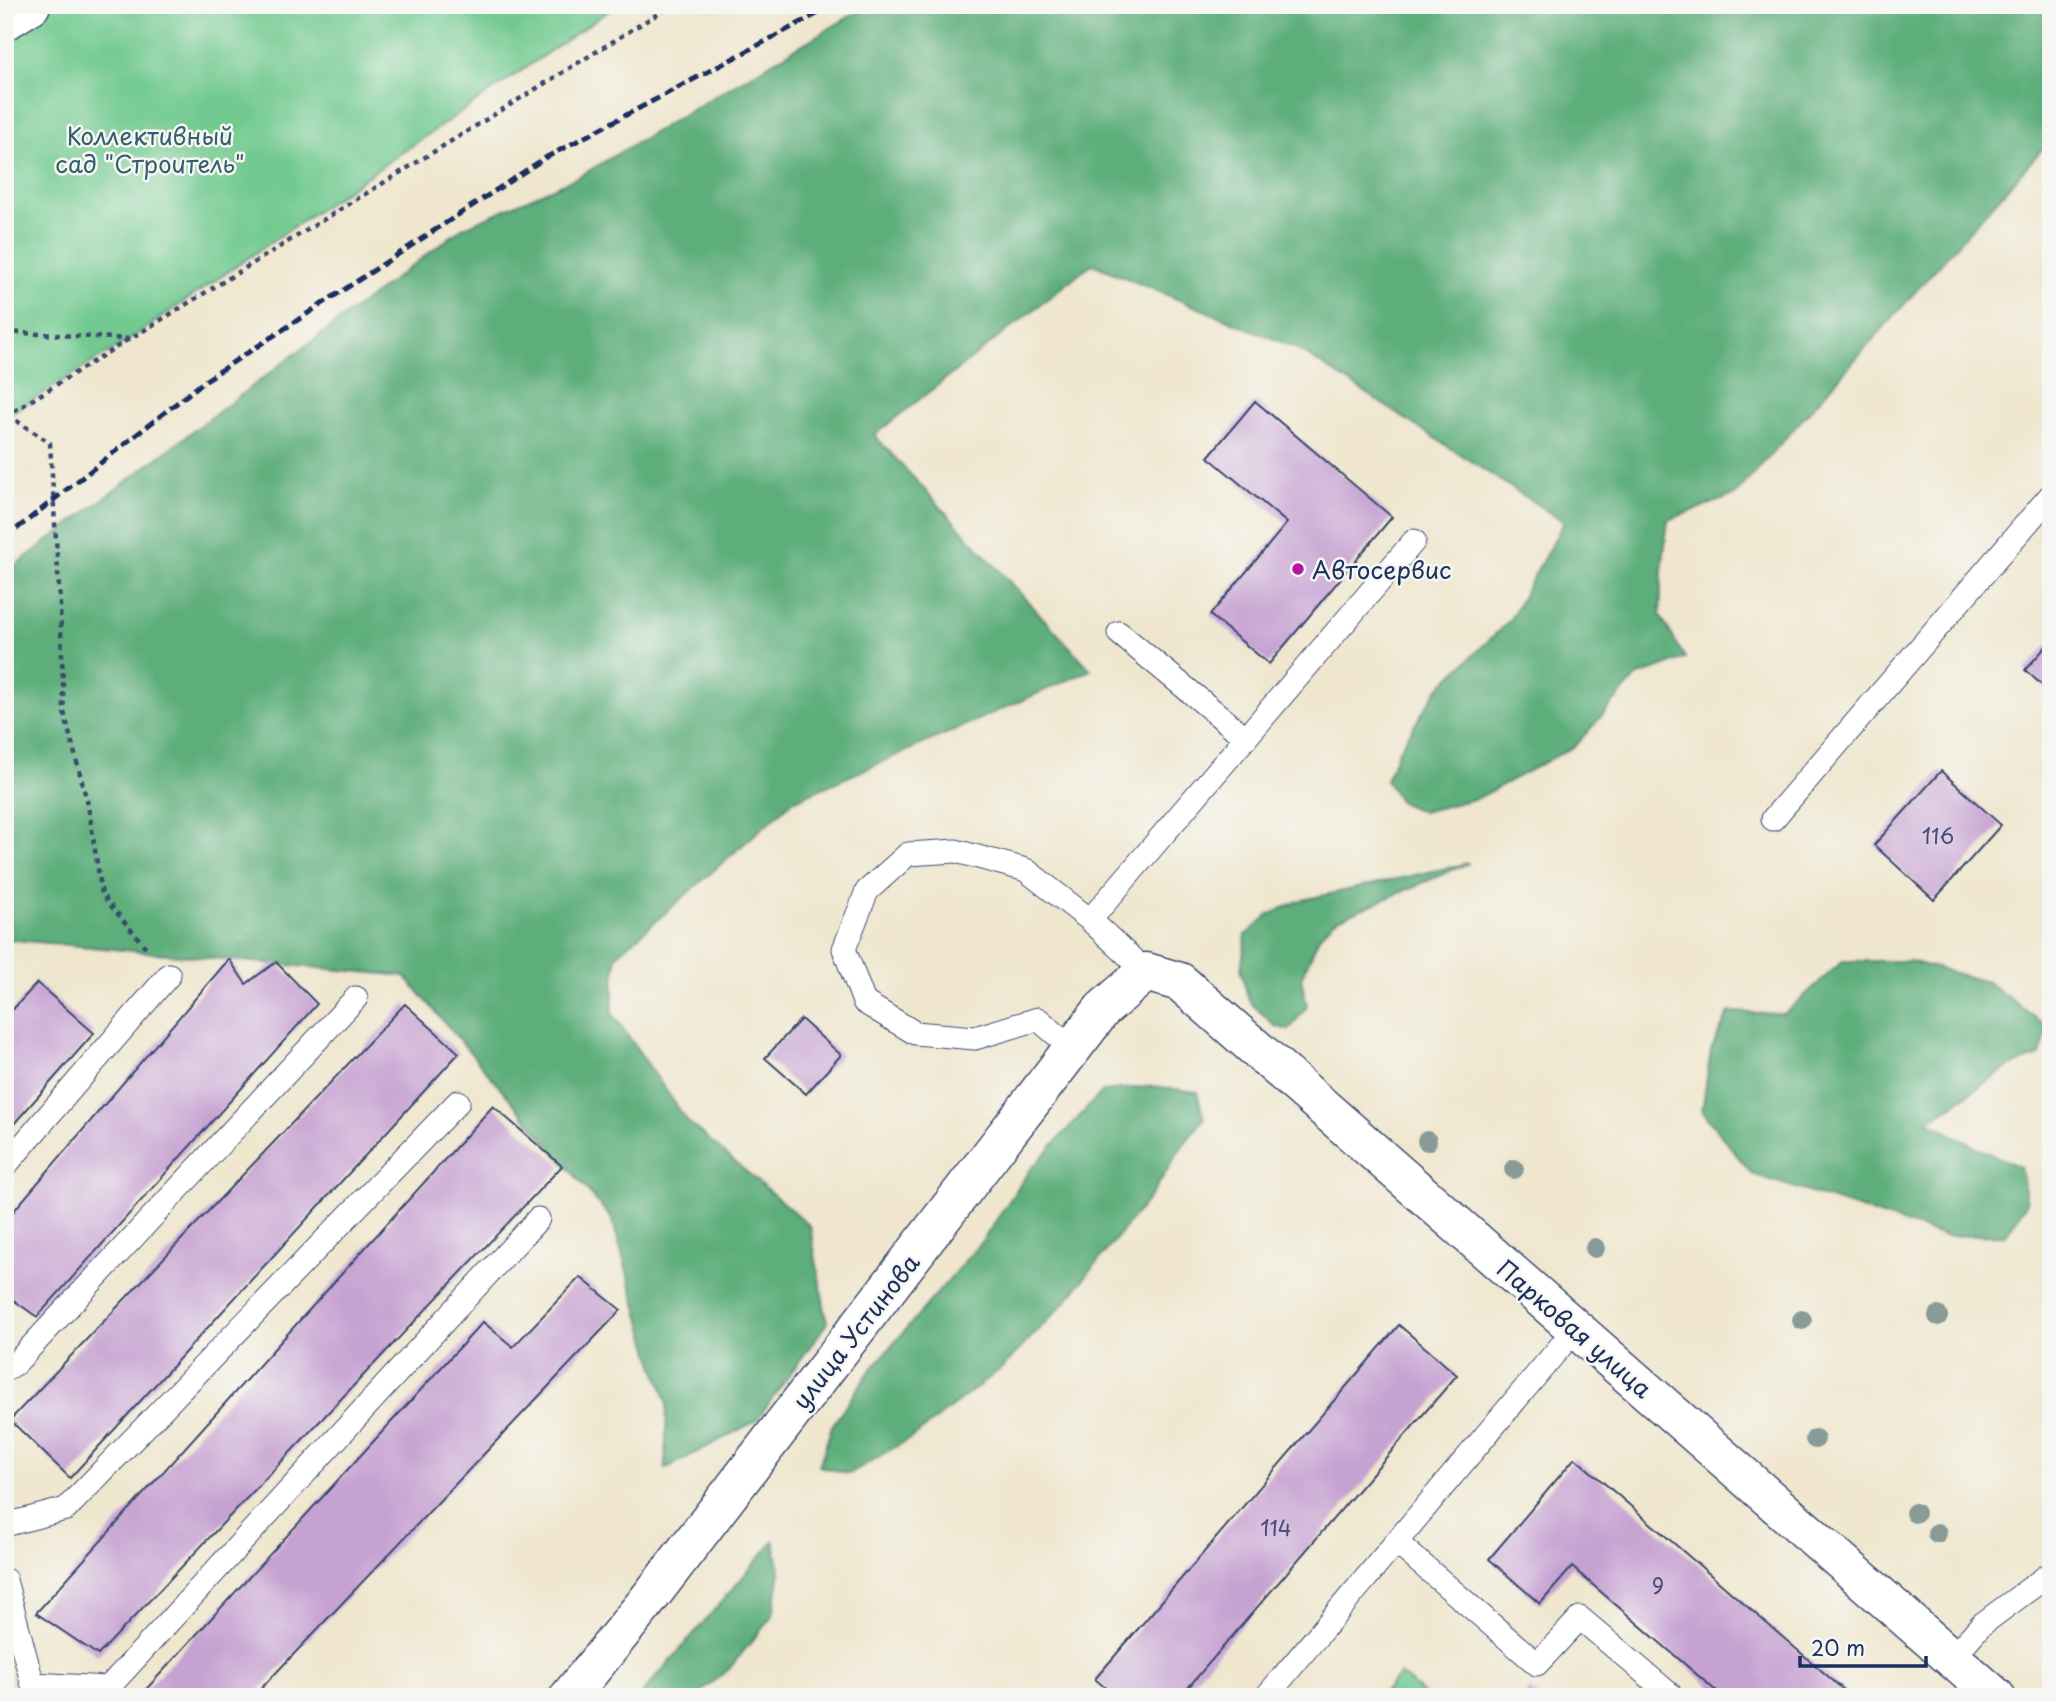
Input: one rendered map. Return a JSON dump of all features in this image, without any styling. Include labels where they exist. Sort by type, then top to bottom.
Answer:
[{"type":"street","points":[[5,21],[31,5]]},
{"type":"street","name":"улица Устинова","points":[[569,1697],[645,1605],[1102,1010],[1146,972]]},
{"type":"street","name":"Парковая улица","points":[[1146,972],[1180,982],[1996,1697]]},
{"type":"lane","points":[[1773,819],[2051,495]]},
{"type":"lane","points":[[1090,920],[1414,541]]},
{"type":"lane","points":[[1119,633],[1246,738]]},
{"type":"lane","points":[[1072,1048],[1038,1019],[975,1038],[915,1033],[864,1002],[844,949],[867,891],[908,854],[956,851],[1026,870],[1090,920],[1146,972]]},
{"type":"lane","points":[[5,1166],[169,975]]},
{"type":"lane","points":[[5,1370],[16,1363],[356,998]]},
{"type":"lane","points":[[5,1525],[66,1509],[458,1102]]},
{"type":"lane","points":[[5,1580],[34,1691],[108,1688],[538,1219]]},
{"type":"lane","points":[[1266,1697],[1576,1328]]},
{"type":"lane","points":[[1396,1542],[1537,1664],[1580,1618],[1673,1697]]},
{"type":"lane","points":[[1952,1658],[1981,1625],[2051,1573]]},
{"type":"path","points":[[169,975],[102,895],[88,805],[64,712],[61,604],[50,443],[7,415],[672,5]]},
{"type":"path","points":[[5,332],[130,339]]},
{"type":"green space","name":"Коллективный сад \"Строитель\"","points":[[5,5],[617,5],[130,339],[8,415],[5,414]]},
{"type":"green space","points":[[869,5],[2051,5],[2051,139],[1735,495],[1668,520],[1660,615],[1685,658],[1636,677],[1575,746],[1478,798],[1422,812],[1400,802],[1386,780],[1399,750],[1436,691],[1509,621],[1564,522],[1296,348],[1092,264],[874,435],[1091,670],[793,801],[616,956],[612,1013],[688,1122],[810,1226],[827,1323],[756,1421],[665,1469],[667,1402],[612,1219],[405,976],[5,939],[5,573],[462,228],[578,177]]},
{"type":"green space","points":[[1469,863],[1336,920],[1320,935],[1301,978],[1307,1006],[1289,1030],[1275,1026],[1249,1001],[1241,971],[1246,935],[1268,915],[1298,901]]},
{"type":"green space","points":[[1843,961],[1910,961],[1987,982],[2048,1027],[2040,1056],[2010,1066],[1929,1121],[1973,1146],[2020,1167],[2027,1202],[2006,1235],[1944,1236],[1752,1174],[1702,1112],[1711,1050],[1729,1012],[1784,1014]]},
{"type":"green space","points":[[1152,1086],[1197,1092],[1204,1119],[1183,1145],[1152,1194],[1066,1301],[1003,1367],[916,1435],[849,1474],[819,1466],[832,1426],[869,1372],[983,1240],[1029,1171],[1103,1091]]},
{"type":"green space","points":[[774,1541],[780,1572],[773,1615],[729,1669],[695,1697],[639,1697]]},
{"type":"green space","points":[[1400,1674],[1427,1697],[1380,1697]]},
{"type":"building","name":"Автосервис","points":[[1255,401],[1392,517],[1269,664],[1210,615],[1287,523],[1208,457]]},
{"type":"building","points":[[2051,641],[2051,693],[2025,670]]},
{"type":"building","points":[[1941,771],[2001,825],[1934,900],[1874,845]]},
{"type":"building","points":[[229,959],[246,984],[276,962],[317,1004],[37,1317],[5,1294],[5,1221]]},
{"type":"building","points":[[37,983],[94,1033],[5,1134],[5,1018]]},
{"type":"building","points":[[405,1004],[459,1053],[70,1478],[10,1420]]},
{"type":"building","points":[[801,1019],[841,1055],[806,1094],[765,1058]]},
{"type":"building","points":[[493,1106],[562,1166],[98,1655],[36,1613]]},
{"type":"building","points":[[580,1277],[621,1310],[253,1697],[139,1697],[483,1322],[513,1347]]},
{"type":"building","points":[[1399,1325],[1457,1375],[1180,1697],[1116,1697],[1095,1679]]},
{"type":"building","points":[[1575,1458],[1852,1697],[1723,1697],[1572,1567],[1540,1604],[1489,1559]]},
{"type":"building","points":[[1530,1689],[1539,1697],[1524,1697]]},
{"type":"railway","points":[[5,538],[206,380],[545,158],[834,5]]},
{"type":"place","name":"Автосервис","points":[[1298,569]]}]
